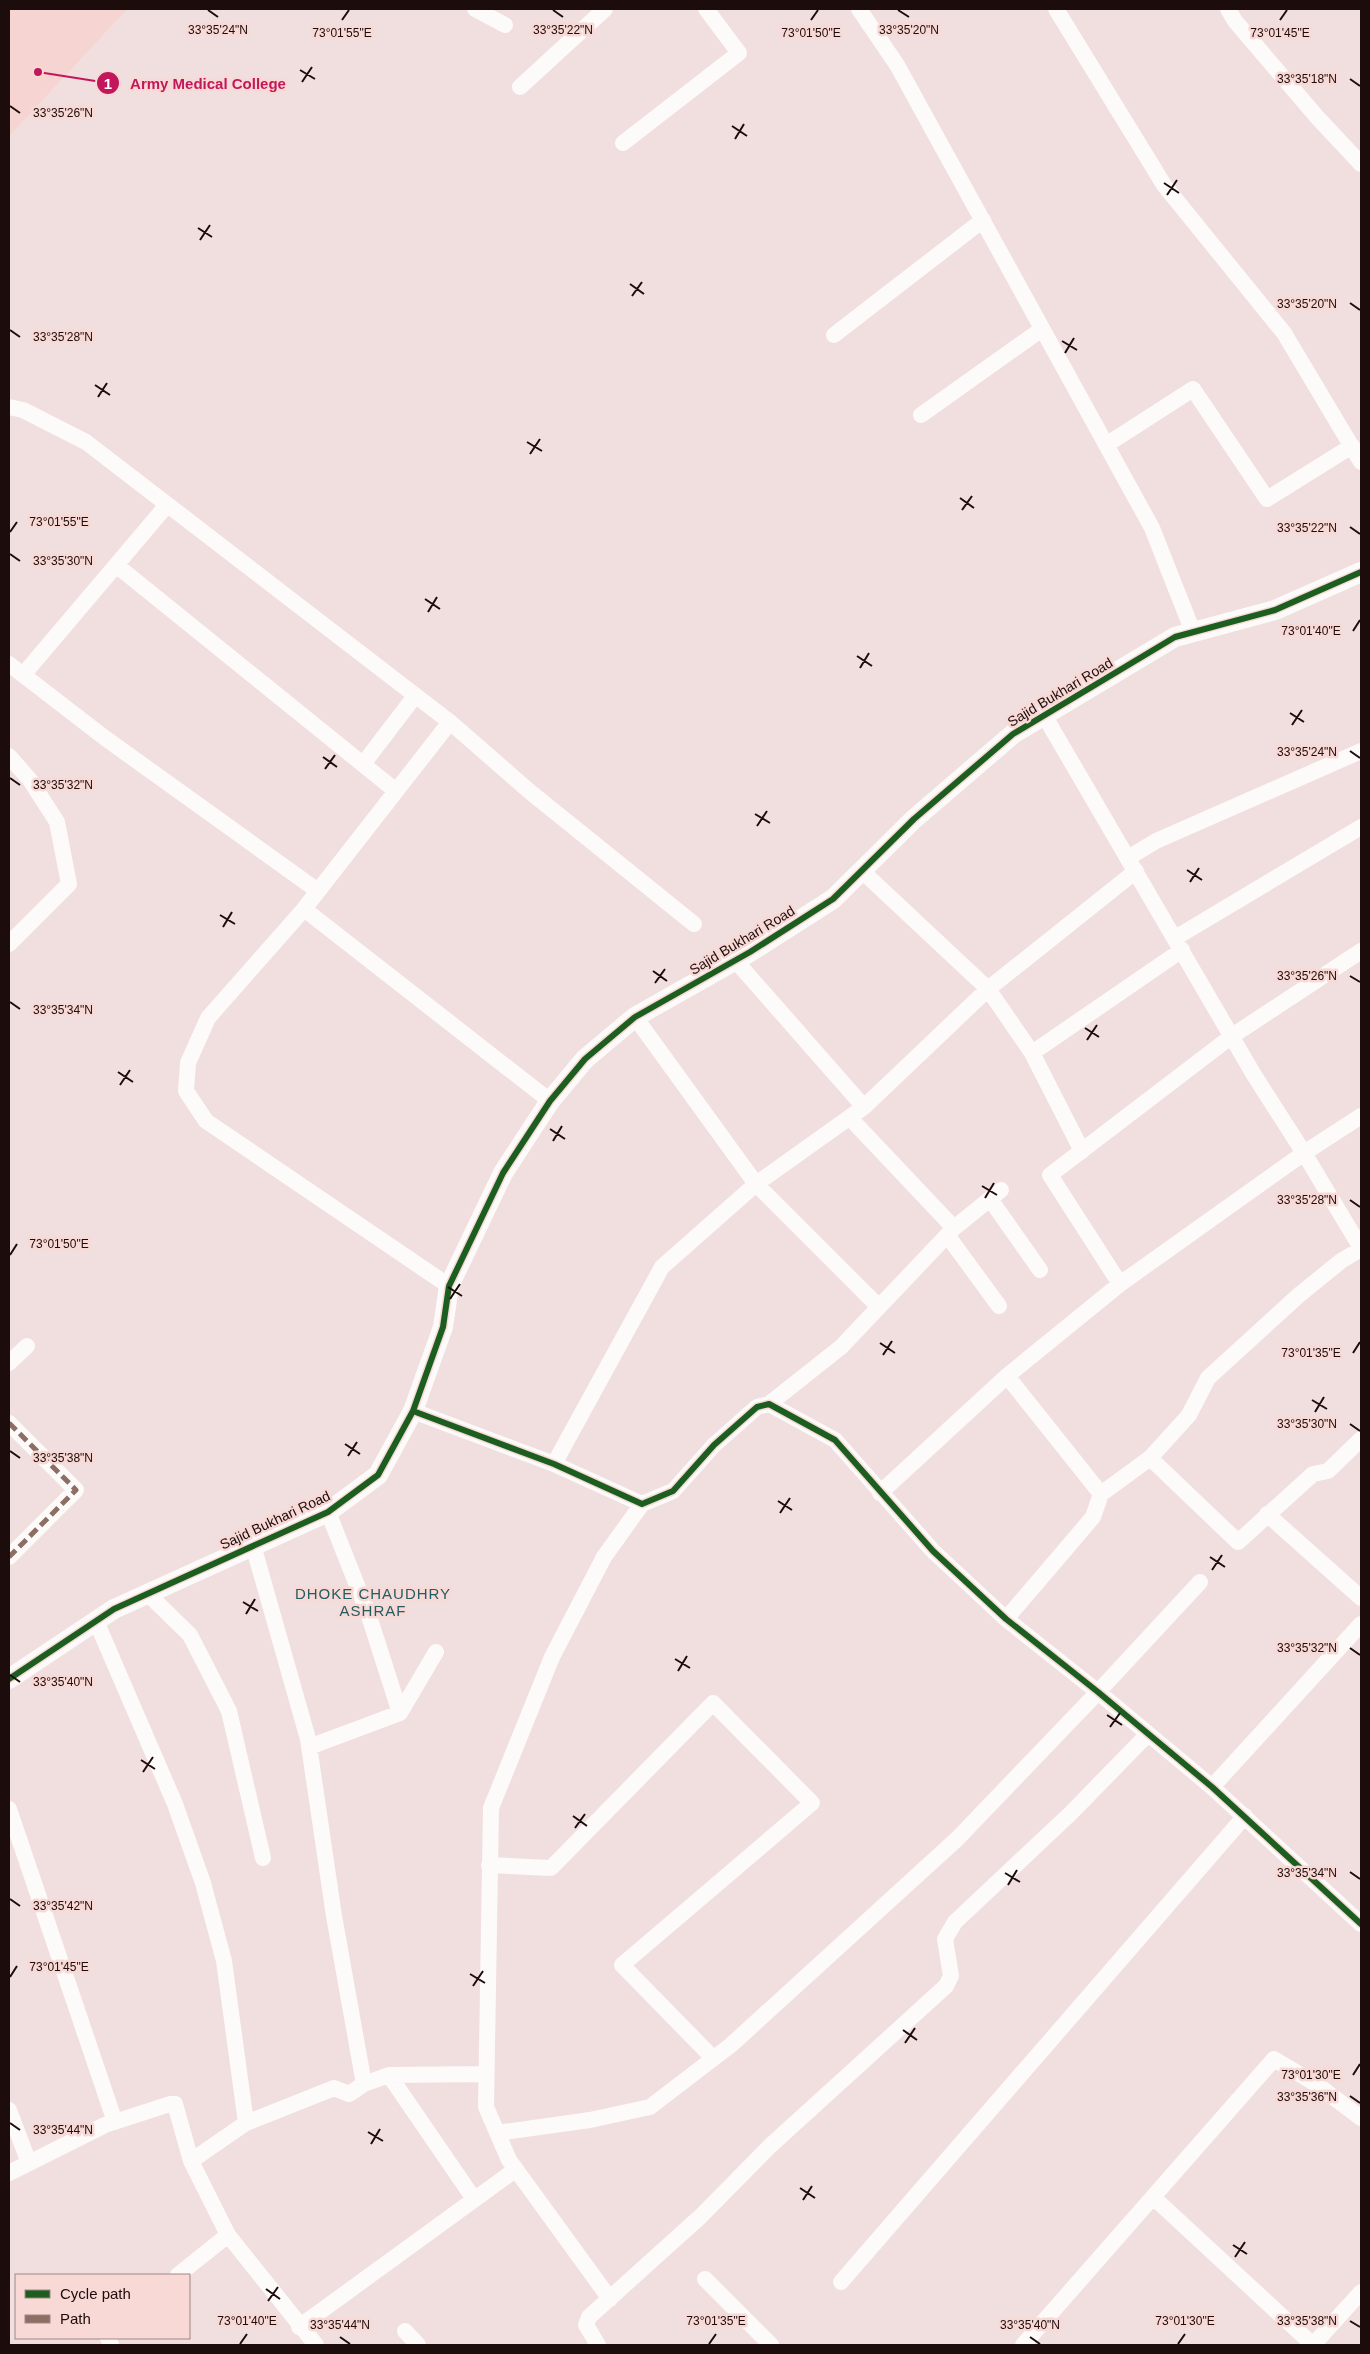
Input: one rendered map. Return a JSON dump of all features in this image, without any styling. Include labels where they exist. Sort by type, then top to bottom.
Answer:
[{"type":"street","points":[[475,9],[505,25]]},
{"type":"street","points":[[520,87],[605,9]]},
{"type":"street","points":[[624,143],[739,53],[706,9]]},
{"type":"street","points":[[859,9],[897,65],[1152,528],[1193,632]]},
{"type":"street","points":[[1056,9],[1164,185],[1284,333],[1361,462]]},
{"type":"street","points":[[1228,9],[1235,21],[1317,118],[1361,164]]},
{"type":"street","points":[[834,335],[983,220]]},
{"type":"street","points":[[920,415],[1042,329]]},
{"type":"street","points":[[1106,445],[1193,389],[1267,499],[1352,446]]},
{"type":"street","points":[[9,406],[23,410],[86,442],[450,722],[529,791],[694,924]]},
{"type":"street","points":[[23,674],[167,505]]},
{"type":"street","points":[[116,565],[396,791]]},
{"type":"street","name":"Sajid Bukhari Road","points":[[9,1679],[114,1610],[252,1545],[328,1512],[378,1475],[413,1411],[443,1327],[448,1286],[503,1173],[550,1101],[585,1059],[635,1017],[735,960],[833,900],[914,819],[1006,740],[1044,715],[1175,637],[1275,610],[1361,572]]},
{"type":"street","points":[[9,664],[105,738],[318,891]]},
{"type":"street","points":[[363,764],[415,696]]},
{"type":"street","points":[[1006,1620],[1093,1518],[1102,1494],[1150,1458],[1189,1414],[1208,1378],[1299,1295],[1341,1261],[1361,1248],[1232,1036],[1044,715]]},
{"type":"street","points":[[448,1286],[206,1122],[186,1091],[188,1063],[208,1018],[304,909],[450,722]]},
{"type":"street","points":[[554,1464],[662,1267],[756,1184],[864,1107],[988,989],[1156,841],[1361,751]]},
{"type":"street","points":[[9,756],[30,780],[57,822],[69,884],[9,944]]},
{"type":"street","points":[[1032,1053],[1178,944],[1361,828]]},
{"type":"street","points":[[862,871],[988,989],[1032,1053],[1082,1151]]},
{"type":"street","points":[[304,909],[550,1101]]},
{"type":"street","points":[[1120,1284],[1050,1175],[1232,1036],[1361,951]]},
{"type":"street","points":[[735,960],[864,1107]]},
{"type":"street","points":[[635,1017],[756,1184],[878,1306]]},
{"type":"street","points":[[880,1493],[1006,1376],[1120,1284],[1304,1153],[1361,1116]]},
{"type":"street","points":[[850,1118],[950,1231],[1000,1306]]},
{"type":"street","points":[[610,2299],[509,2160],[486,2107],[489,1865],[492,1808],[552,1657],[604,1558],[642,1504],[673,1491],[714,1445],[757,1407],[769,1404],[841,1347],[950,1231],[995,1194],[1040,1270]]},
{"type":"street","points":[[9,1363],[27,1346]]},
{"type":"street","points":[[1006,1376],[1102,1494]]},
{"type":"street","points":[[769,1404],[835,1440],[933,1552],[1006,1620],[1098,1692],[1212,1787],[1361,1924]]},
{"type":"street","points":[[413,1411],[554,1464],[642,1504]]},
{"type":"street","points":[[9,1423],[76,1490],[9,1556]]},
{"type":"street","points":[[1150,1458],[1238,1542],[1266,1514],[1314,1474],[1328,1471],[1361,1439]]},
{"type":"street","points":[[328,1512],[368,1614],[400,1714]]},
{"type":"street","points":[[1266,1514],[1361,1598]]},
{"type":"street","points":[[252,1545],[309,1747],[334,1916],[364,2084]]},
{"type":"street","points":[[497,2133],[590,2120],[650,2107],[731,2045],[956,1839],[1098,1692],[1200,1582]]},
{"type":"street","points":[[148,1594],[190,1635],[229,1711],[263,1858]]},
{"type":"street","points":[[96,1621],[175,1804],[203,1883],[224,1960],[246,2123]]},
{"type":"street","points":[[1212,1787],[1361,1624]]},
{"type":"street","points":[[309,1747],[400,1714],[436,1652]]},
{"type":"street","points":[[489,1865],[550,1868],[713,1703],[812,1803],[622,1965],[713,2058]]},
{"type":"street","points":[[598,2345],[586,2325],[589,2317],[701,2216],[770,2146],[946,1986],[951,1976],[945,1939],[955,1922],[1071,1813],[1148,1734]]},
{"type":"street","points":[[9,1809],[116,2122]]},
{"type":"street","points":[[842,2282],[1245,1816]]},
{"type":"street","points":[[1023,2345],[1274,2059],[1316,2084],[1361,2118]]},
{"type":"street","points":[[191,2161],[246,2123],[334,2088],[349,2094],[364,2084],[389,2075],[485,2074]]},
{"type":"street","points":[[389,2075],[474,2199]]},
{"type":"street","points":[[9,2173],[105,2125],[175,2104],[191,2161],[228,2235],[299,2327],[316,2345]]},
{"type":"street","points":[[9,2110],[28,2163]]},
{"type":"street","points":[[299,2327],[516,2170]]},
{"type":"street","points":[[1153,2197],[1313,2345],[1361,2292]]},
{"type":"street","points":[[179,2274],[228,2235]]},
{"type":"street","points":[[705,2279],[771,2345]]},
{"type":"street","points":[[405,2330],[418,2345]]},
{"type":"shaded area","points":[[9,9],[127,9],[9,136]]},
{"type":"marked path","points":[[9,1423],[76,1490],[9,1557]]},
{"type":"cycle path","points":[[9,1679],[114,1609],[328,1512],[378,1475],[413,1411],[443,1327],[449,1286],[503,1173],[550,1101],[585,1059],[635,1017],[750,952],[833,899],[914,819],[1013,734],[1175,637],[1275,610],[1361,572]]},
{"type":"cycle path","points":[[413,1411],[554,1464],[642,1504],[673,1491],[714,1445],[757,1407],[769,1404],[835,1440],[933,1551],[1006,1619],[1098,1692],[1212,1787],[1361,1924]]},
{"type":"place","name":"Army Medical College","points":[[38,72]]},
{"type":"district","name":"DHOKE CHAUDHRY ASHRAF","points":[[373,1602]]}]
